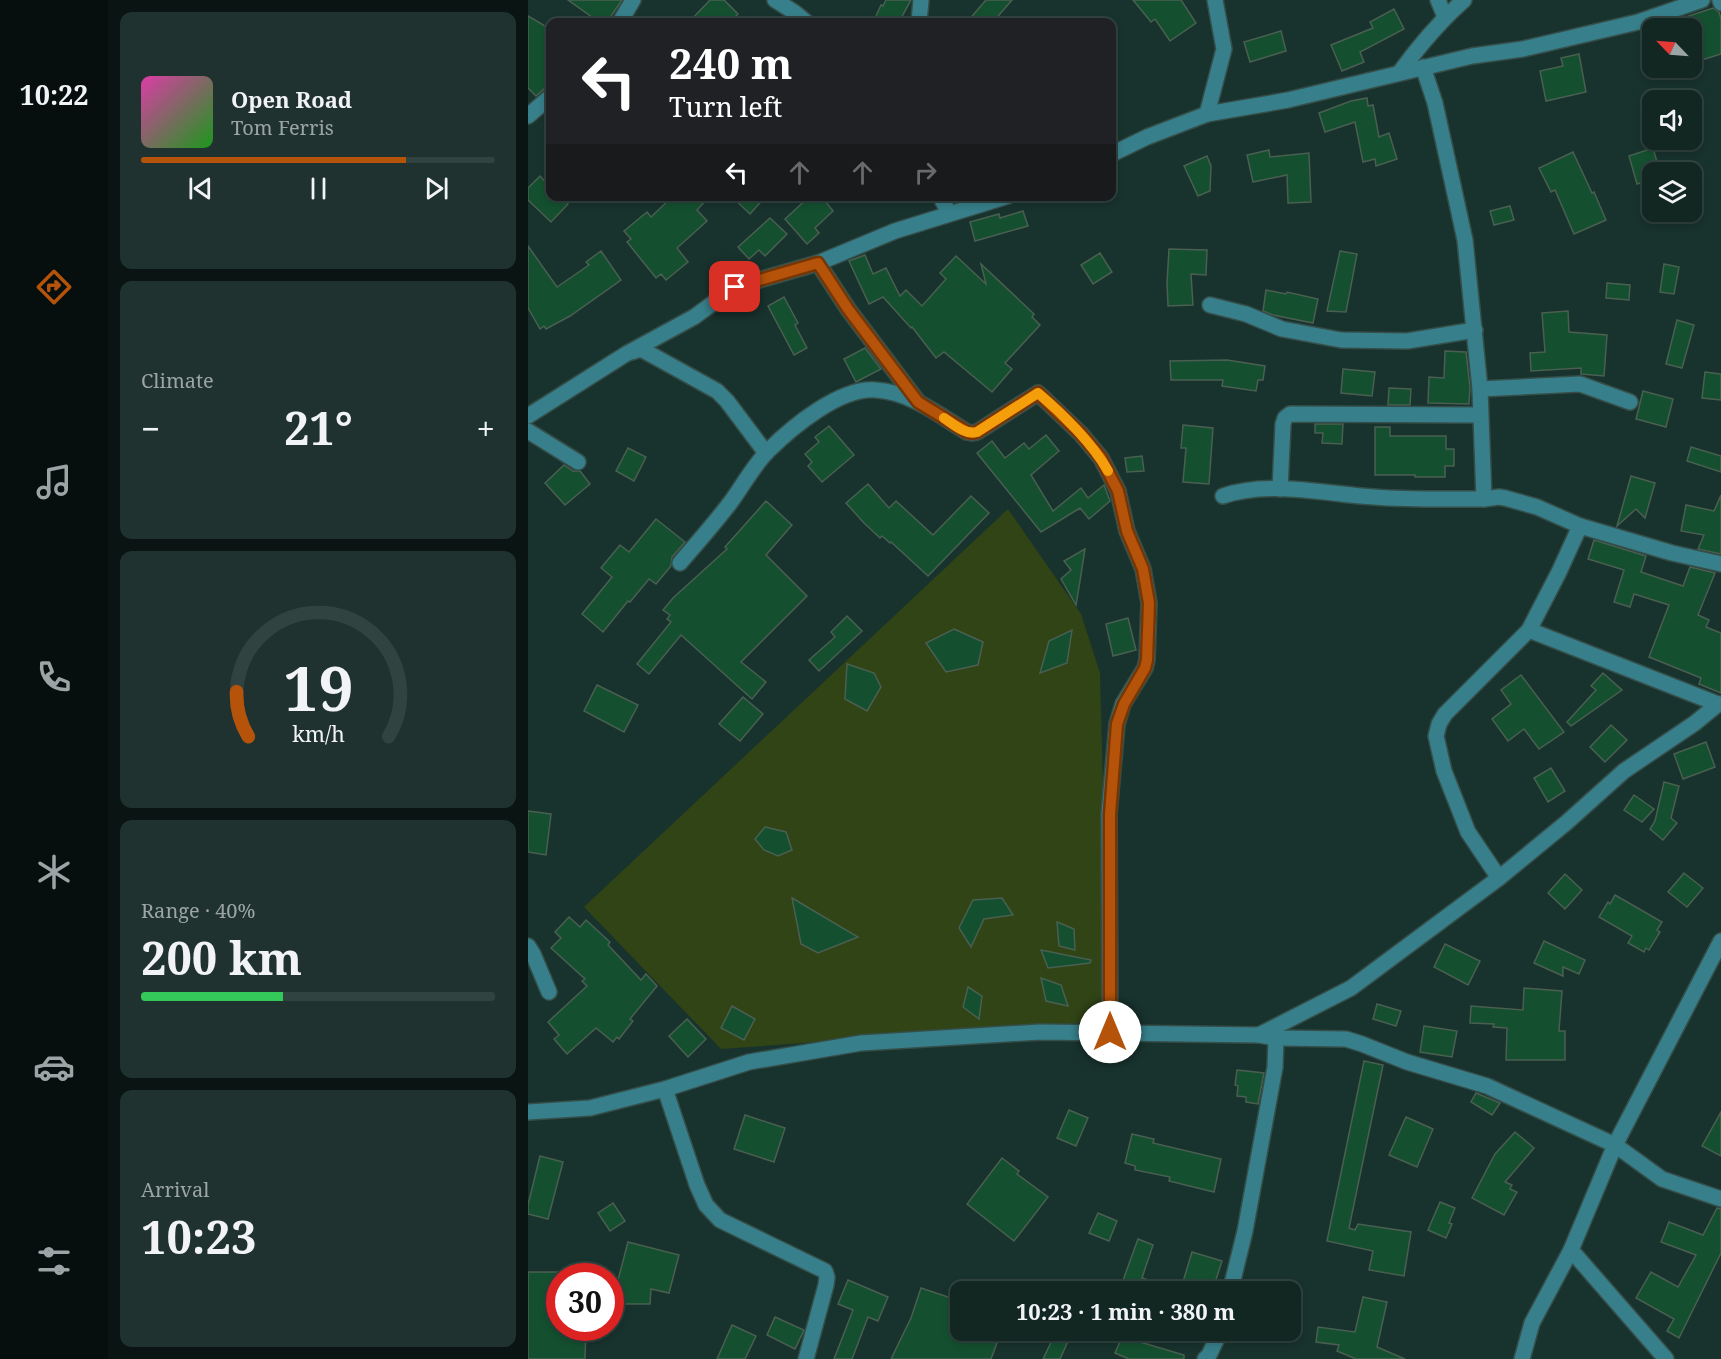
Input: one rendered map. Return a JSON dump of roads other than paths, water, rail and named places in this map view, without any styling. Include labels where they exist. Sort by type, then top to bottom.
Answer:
[{"type":"street","points":[[622,18],[633,0]]},
{"type":"street","points":[[775,0],[801,18]]},
{"type":"street","points":[[919,18],[921,0]]},
{"type":"street","points":[[1208,114],[1224,49],[1215,0]]},
{"type":"street","points":[[1438,0],[1444,17]]},
{"type":"street","points":[[1400,72],[1444,17],[1464,0]]},
{"type":"street","points":[[1116,152],[1147,137],[1208,114],[1288,100],[1472,56],[1523,49],[1638,22],[1702,0]]},
{"type":"street","points":[[1424,67],[1435,103],[1465,240],[1480,390],[1484,499]]},
{"type":"street","points":[[528,116],[546,100]]},
{"type":"street","points":[[943,201],[949,213]]},
{"type":"street","points":[[528,416],[626,354],[694,317],[735,287],[818,263],[895,231],[991,201]]},
{"type":"street","points":[[818,263],[848,309],[918,402]]},
{"type":"street","points":[[1210,305],[1246,314],[1282,329],[1341,340],[1407,342],[1475,330]]},
{"type":"street","points":[[626,354],[641,349],[717,391],[766,453]]},
{"type":"street","points":[[1480,390],[1580,384],[1630,402]]},
{"type":"street","points":[[681,563],[729,504],[766,453],[809,417],[839,397],[858,391],[877,390],[918,402],[972,433],[1036,394],[1040,394],[1081,434],[1101,458],[1118,491],[1127,531],[1143,569],[1149,603],[1145,668],[1120,713],[1117,724],[1110,814],[1110,1032]]},
{"type":"street","points":[[1280,489],[1283,424],[1285,418],[1290,414],[1480,415]]},
{"type":"street","points":[[528,432],[578,462]]},
{"type":"street","points":[[1223,496],[1250,489],[1280,489],[1376,497],[1484,499],[1499,497],[1537,507],[1580,526],[1672,553],[1721,564]]},
{"type":"street","points":[[1499,878],[1468,831],[1444,771],[1436,736],[1445,714],[1529,630],[1580,526]]},
{"type":"street","points":[[1529,630],[1720,704]]},
{"type":"street","points":[[1259,1035],[1351,988],[1499,878],[1624,771],[1720,704]]},
{"type":"street","points":[[1522,1359],[1532,1323],[1571,1250],[1615,1145],[1721,941]]},
{"type":"street","points":[[528,946],[549,992]]},
{"type":"street","points":[[528,1112],[590,1108],[665,1089],[749,1062],[861,1043],[1040,1032],[1259,1035],[1276,1038],[1346,1039],[1407,1062],[1487,1086],[1615,1145],[1662,1179],[1721,1199]]},
{"type":"street","points":[[1233,1281],[1245,1231],[1275,1067],[1276,1038]]},
{"type":"street","points":[[665,1089],[697,1185],[706,1205],[720,1220],[825,1271],[826,1285],[806,1359]]},
{"type":"street","points":[[1571,1250],[1666,1359]]},
{"type":"street","points":[[1205,1359],[1216,1341]]}]
